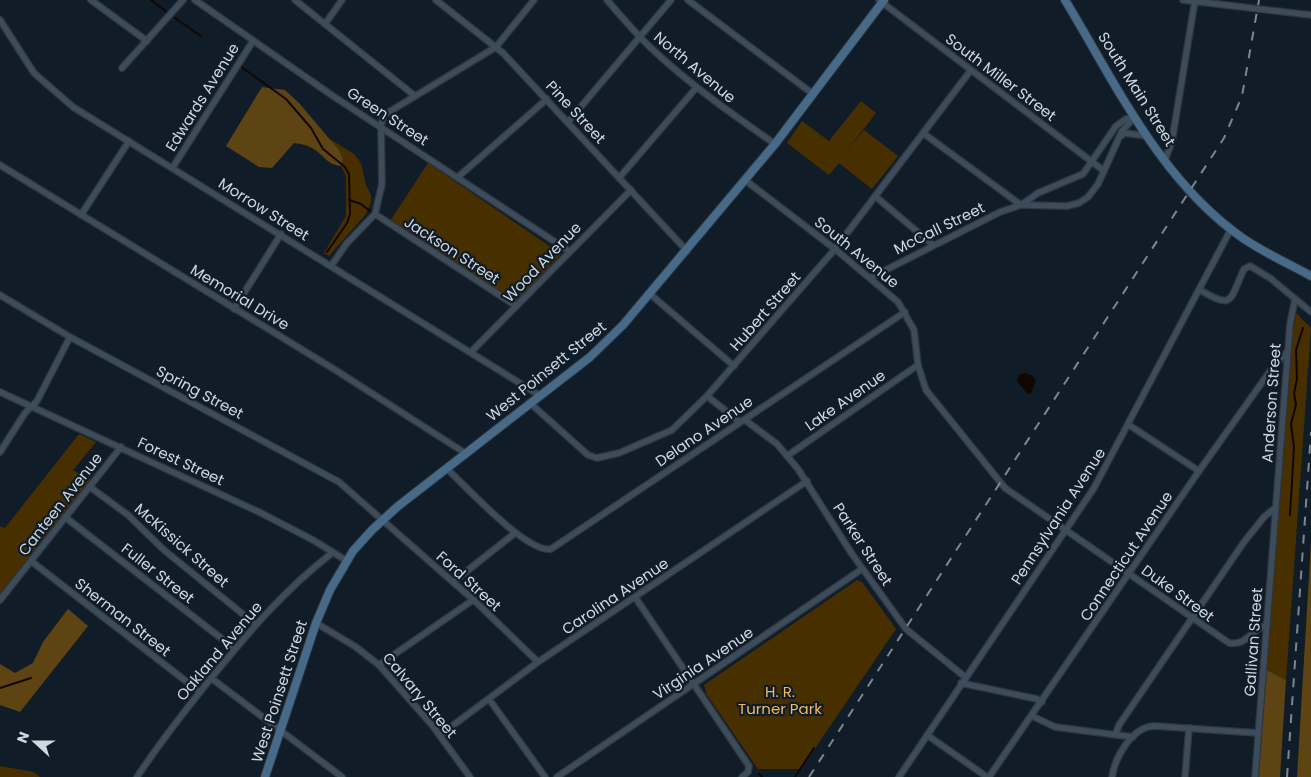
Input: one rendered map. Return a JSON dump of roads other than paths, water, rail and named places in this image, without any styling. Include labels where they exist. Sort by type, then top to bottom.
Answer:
[{"type":"main road","name":"West Poinsett Street","points":[[265,777],[316,623],[330,590],[361,541],[382,520],[446,468],[605,344],[687,251],[775,144],[881,1]]},
{"type":"main road","name":"South Main Street","points":[[1066,1],[1147,136],[1191,192],[1231,229],[1251,243],[1311,276]]},
{"type":"street","points":[[91,0],[146,41]]},
{"type":"street","points":[[122,68],[183,0]]},
{"type":"street","name":"Green Street","points":[[195,0],[333,96],[570,252]]},
{"type":"street","points":[[295,0],[415,96]]},
{"type":"street","points":[[324,24],[342,0]]},
{"type":"street","name":"Pine Street","points":[[436,0],[503,52],[687,251]]},
{"type":"street","points":[[331,266],[347,243],[375,214],[382,184],[381,126],[384,115],[496,47],[534,0]]},
{"type":"street","name":"North Avenue","points":[[607,0],[642,38],[696,88],[775,144]]},
{"type":"street","points":[[568,122],[642,38],[671,0]]},
{"type":"street","points":[[688,0],[813,94]]},
{"type":"street","points":[[1183,0],[1311,15]]},
{"type":"street","name":"South Miller Street","points":[[881,1],[1104,171]]},
{"type":"street","points":[[1165,160],[1172,141],[1195,1]]},
{"type":"street","name":"Morrow Street","points":[[0,20],[29,65],[40,78],[73,107],[173,167],[539,395]]},
{"type":"street","name":"Edwards Avenue","points":[[173,167],[253,40]]},
{"type":"street","name":"Hubert Street","points":[[530,403],[588,455],[597,458],[619,453],[672,430],[707,396],[835,249],[971,70]]},
{"type":"street","points":[[619,178],[696,88]]},
{"type":"street","points":[[458,177],[547,99]]},
{"type":"street","name":"McCall Street","points":[[1021,205],[1030,207],[1067,206],[1079,203],[1088,197],[1098,184],[1127,125],[1136,117]]},
{"type":"street","name":"McCall Street","points":[[870,278],[1000,212],[1021,205],[1047,189],[1078,177],[1092,163],[1116,126],[1126,119],[1136,117]]},
{"type":"street","points":[[923,133],[1021,205]]},
{"type":"street","points":[[1120,137],[1124,133],[1147,136]]},
{"type":"street","points":[[81,215],[129,141]]},
{"type":"street","name":"Memorial Drive","points":[[0,164],[427,427],[465,453]]},
{"type":"street","name":"South Avenue","points":[[745,180],[835,249],[896,300],[905,312],[914,330],[918,364]]},
{"type":"street","name":"Wood Avenue","points":[[471,352],[631,190]]},
{"type":"street","points":[[875,196],[933,245]]},
{"type":"street","name":"Jackson Street","points":[[375,214],[516,306]]},
{"type":"street","name":"Pennsylvania Avenue","points":[[899,777],[1094,488],[1231,229]]},
{"type":"street","points":[[234,309],[281,234]]},
{"type":"street","points":[[1200,290],[1219,301],[1227,301],[1244,269],[1250,266],[1270,278],[1311,312]]},
{"type":"street","points":[[650,294],[734,366]]},
{"type":"street","name":"Spring Street","points":[[0,295],[70,337],[333,478],[382,520]]},
{"type":"street","name":"Anderson Street","points":[[1275,508],[1290,324],[1296,299]]},
{"type":"street","name":"Delano Avenue","points":[[515,533],[542,548],[551,549],[905,312]]},
{"type":"street","points":[[0,452],[25,413],[37,401],[70,337]]},
{"type":"street","name":"Connecticut Avenue","points":[[988,777],[1042,702],[1199,471],[1273,366],[1288,351]]},
{"type":"street","name":"Lake Avenue","points":[[787,456],[918,364]]},
{"type":"street","name":"Duke Street","points":[[918,364],[923,385],[931,397],[995,478],[1015,496],[1129,573],[1218,637],[1238,644],[1266,625]]},
{"type":"street","name":"Forest Street","points":[[0,392],[262,513],[347,561]]},
{"type":"street","name":"Parker Street","points":[[707,396],[777,444],[807,481],[862,569],[906,629],[965,677]]},
{"type":"street","points":[[1129,425],[1199,471]]},
{"type":"street","name":"Canteen Avenue","points":[[0,600],[121,447]]},
{"type":"street","points":[[446,468],[515,533],[453,582]]},
{"type":"street","name":"Carolina Avenue","points":[[440,735],[538,662],[807,481]]},
{"type":"street","name":"McKissick Street","points":[[90,488],[128,515],[164,550],[255,624]]},
{"type":"street","points":[[1116,733],[1119,725],[1249,535],[1264,517],[1275,508]]},
{"type":"street","name":"Gallivan Street","points":[[1255,777],[1275,508]]},
{"type":"street","name":"Fuller Street","points":[[65,517],[235,649]]},
{"type":"street","name":"Ford Street","points":[[382,520],[473,600],[538,662]]},
{"type":"street","name":"Oakland Avenue","points":[[138,776],[200,692],[255,624],[286,592],[332,553]]},
{"type":"street","name":"Sherman Street","points":[[30,561],[200,692]]},
{"type":"street","name":"Virginia Avenue","points":[[558,777],[862,569]]},
{"type":"street","points":[[635,597],[695,683],[749,766],[748,772],[742,777]]},
{"type":"street","points":[[380,664],[473,600]]},
{"type":"street","name":"Calvary Street","points":[[316,623],[380,664],[440,735],[470,777]]},
{"type":"street","points":[[211,678],[342,777]]},
{"type":"street","points":[[961,683],[1037,698],[1042,702]]},
{"type":"street","points":[[489,699],[546,777]]},
{"type":"street","points":[[1032,716],[1055,727],[1133,736]]},
{"type":"street","points":[[1112,777],[1120,754],[1133,736],[1150,726],[1258,734]]},
{"type":"street","points":[[1185,777],[1189,728]]},
{"type":"street","points":[[927,735],[988,777]]},
{"type":"waterway","points":[[151,0],[167,12]]},
{"type":"waterway","points":[[175,18],[201,36]]},
{"type":"waterway","points":[[240,66],[286,99],[311,128],[323,149],[345,167],[349,174],[350,214],[347,223],[327,252]]},
{"type":"waterway","points":[[349,200],[361,204],[370,211]]},
{"type":"waterway","points":[[1290,515],[1294,447],[1291,424],[1296,405],[1294,393],[1297,379],[1296,350],[1303,328]]},
{"type":"waterway","points":[[0,688],[31,678]]},
{"type":"waterway","points":[[795,777],[814,748]]},
{"type":"waterway","points":[[759,774],[762,777]]},
{"type":"railway","points":[[809,777],[1224,138],[1242,96],[1259,0]]},
{"type":"railway","points":[[1287,777],[1311,432]]},
{"type":"park label","name":"H. R. Turner Park","points":[[780,700]]}]
